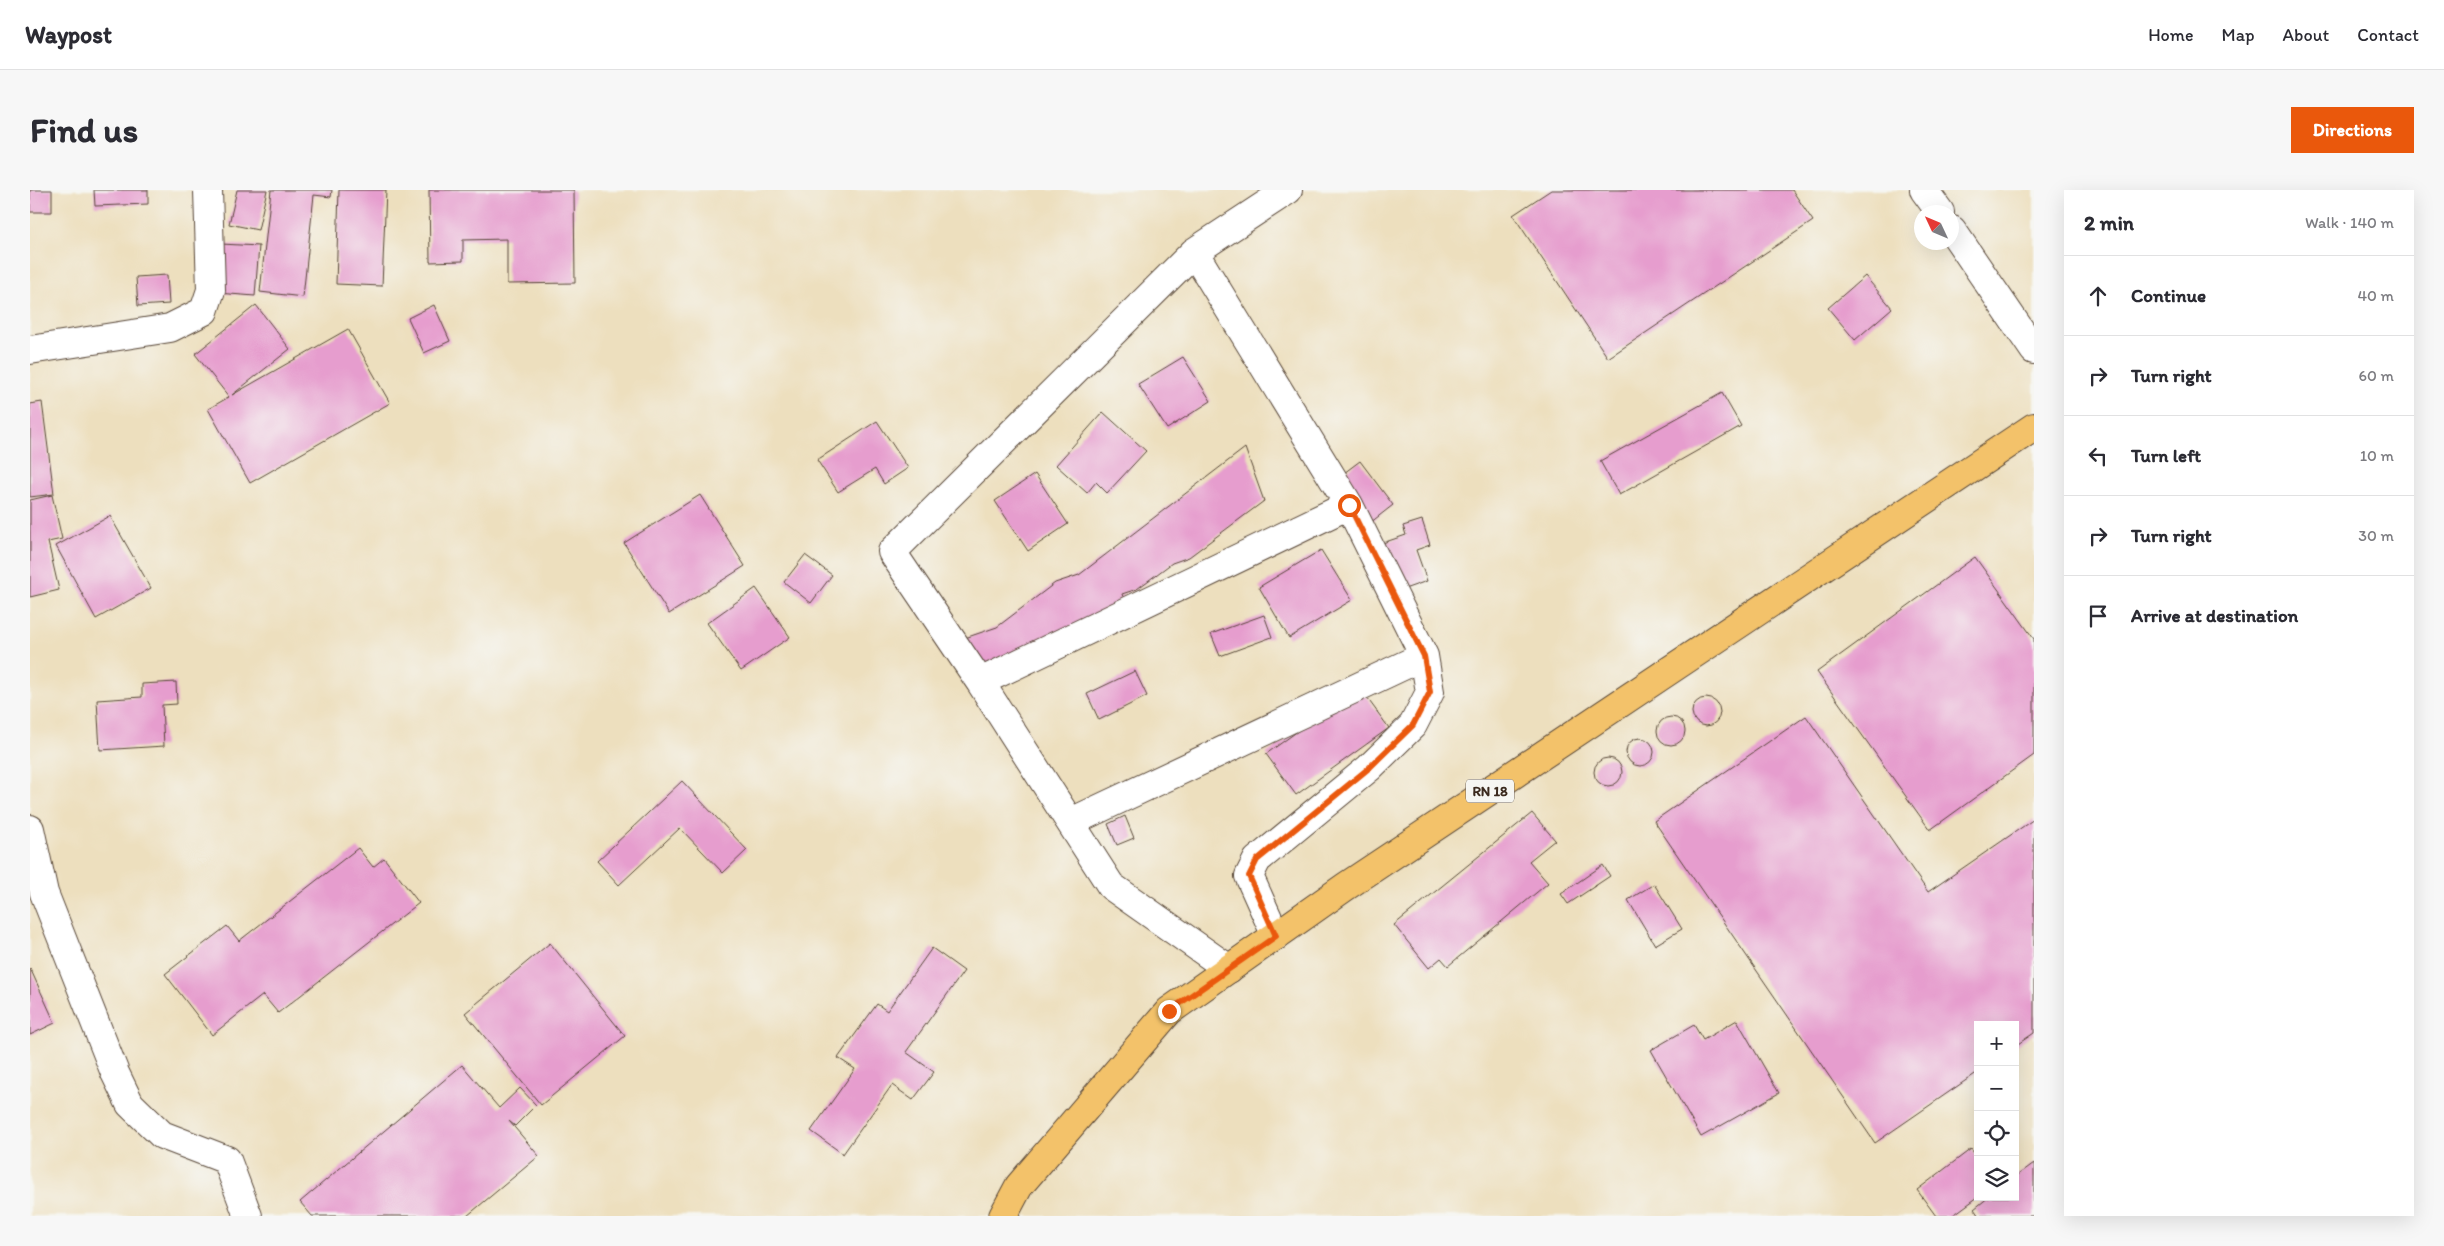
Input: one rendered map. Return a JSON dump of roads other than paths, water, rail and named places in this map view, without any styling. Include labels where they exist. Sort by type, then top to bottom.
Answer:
[{"type":"main road","name":"RN 18","points":[[1003,1216],[1019,1186],[1169,1011],[1346,887],[2034,427]]},
{"type":"street","points":[[30,350],[170,328],[204,310],[211,290],[208,190]]},
{"type":"street","points":[[1229,969],[1111,886],[980,682],[892,552],[1194,252],[1288,190]]},
{"type":"street","points":[[1924,190],[1935,205]]},
{"type":"street","points":[[1959,240],[2034,350]]},
{"type":"street","points":[[1194,252],[1349,505],[1424,656],[1430,692],[1413,725],[1369,768],[1257,860],[1249,876],[1276,936]]},
{"type":"street","points":[[980,682],[1349,505]]},
{"type":"street","points":[[1071,822],[1424,656]]},
{"type":"street","points":[[30,829],[44,893],[115,1073],[130,1104],[162,1135],[227,1160],[248,1216]]}]
